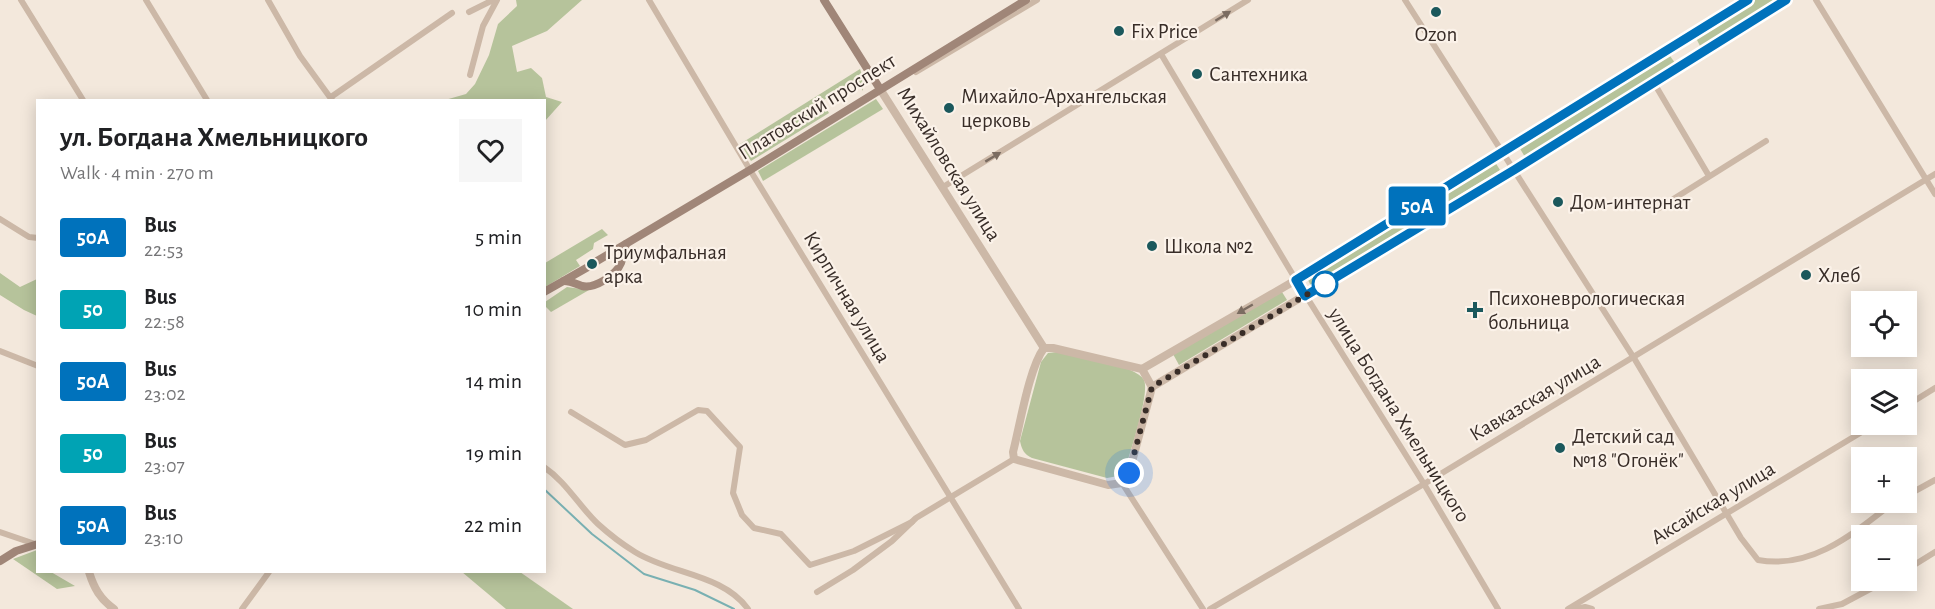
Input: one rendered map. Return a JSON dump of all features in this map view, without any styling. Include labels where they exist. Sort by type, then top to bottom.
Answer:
[{"type":"main road","name":"Михайловская улица","points":[[824,0],[880,89]]},
{"type":"main road","name":"Платовский проспект","points":[[597,261],[1026,0]]},
{"type":"main road","points":[[564,281],[593,286],[608,278],[620,265],[626,244]]},
{"type":"main road","points":[[546,291],[588,267]]},
{"type":"main road","points":[[0,561],[16,551],[36,544]]},
{"type":"street","points":[[21,0],[82,99]]},
{"type":"street","points":[[146,0],[206,99]]},
{"type":"street","points":[[268,0],[300,56],[331,99],[452,13]]},
{"type":"street","points":[[468,12],[495,0]]},
{"type":"street","points":[[470,75],[483,26],[495,0]]},
{"type":"street","name":"Кирпичная улица","points":[[649,0],[750,170],[1019,609]]},
{"type":"street","points":[[880,89],[931,64],[1037,0]]},
{"type":"street","points":[[943,188],[1248,0]]},
{"type":"street","points":[[1405,0],[1634,357],[1741,538],[1758,560],[1771,562],[1807,558],[1827,550],[1862,528],[1880,513]]},
{"type":"street","points":[[1014,459],[1037,356],[1044,348],[1053,348],[1142,369],[1296,280],[1748,0]]},
{"type":"street","points":[[1152,387],[1514,170],[1786,0]]},
{"type":"street","points":[[1816,0],[1935,194]]},
{"type":"street","name":"улица Богдана Хмельницкого","points":[[1161,54],[1305,296],[1424,484],[1498,609]]},
{"type":"street","points":[[1654,83],[1709,176]]},
{"type":"street","name":"Михайловская улица","points":[[880,89],[1044,348]]},
{"type":"street","points":[[1659,208],[1766,141]]},
{"type":"street","name":"Кавказская улица","points":[[1210,609],[1424,484],[1935,174]]},
{"type":"street","points":[[0,219],[29,237],[36,238]]},
{"type":"street","points":[[0,351],[36,365]]},
{"type":"street","points":[[571,412],[625,445],[646,441],[698,410],[706,411],[740,447],[733,493],[742,515],[754,528],[782,534],[810,565],[854,551],[912,522],[1014,459],[1108,485],[1122,483],[1129,473],[1152,387],[1142,369]]},
{"type":"street","points":[[1917,399],[1935,388]]},
{"type":"street","name":"Аксайская улица","points":[[1568,609],[1857,435]]},
{"type":"street","points":[[546,468],[555,474],[598,523],[634,552],[660,566],[711,581],[742,600],[748,609]]},
{"type":"street","points":[[1917,490],[1935,480]]},
{"type":"street","points":[[1122,483],[1203,609]]},
{"type":"street","points":[[817,592],[892,541],[912,522]]},
{"type":"street","points":[[0,532],[36,544]]},
{"type":"street","points":[[1917,563],[1935,552]]},
{"type":"street","points":[[89,573],[94,588],[114,609]]},
{"type":"street","points":[[242,609],[268,573]]},
{"type":"street","points":[[1819,609],[1842,604],[1866,591]]},
{"type":"street","points":[[1576,609],[1585,607],[1592,609]]},
{"type":"green space","points":[[516,0],[582,0],[547,31],[512,46],[517,72],[531,68],[542,78],[546,97],[562,102],[546,120],[546,99],[448,99],[466,94],[475,84],[489,55],[498,24],[517,6]]},
{"type":"green space","points":[[1753,0],[1779,0],[1701,48],[1695,36]]},
{"type":"green space","points":[[1668,53],[1675,63],[1525,157],[1519,147]]},
{"type":"green space","points":[[860,69],[863,91],[857,80],[822,101],[829,113],[751,161],[740,144]]},
{"type":"green space","points":[[876,99],[883,109],[763,181],[758,171]]},
{"type":"green space","points":[[1495,162],[1500,170],[1311,286],[1307,278]]},
{"type":"green space","points":[[602,229],[608,235],[594,243],[593,249],[576,260],[580,266],[546,286],[546,262]]},
{"type":"green space","points":[[0,273],[20,287],[36,279],[36,316],[24,310],[0,295]]},
{"type":"green space","points":[[567,287],[589,290],[551,312],[546,307],[546,301]]},
{"type":"green space","points":[[1282,292],[1287,300],[1179,365],[1173,354]]},
{"type":"green space","points":[[1057,352],[1118,366],[1130,370],[1144,380],[1144,397],[1139,424],[1125,470],[1118,476],[1107,478],[1032,458],[1023,449],[1020,441],[1041,362],[1048,353]]},
{"type":"green space","points":[[36,550],[36,573],[53,573],[75,586],[57,589],[13,559]]},
{"type":"green space","points":[[463,573],[521,573],[573,609],[506,609]]},
{"type":"waterway","points":[[546,491],[592,534],[644,574],[695,590],[734,609]]},
{"type":"bus line","name":"50А","points":[[1748,0],[1296,280],[1305,296],[1514,170],[1786,0]]},
{"type":"place","name":"Ozon","points":[[1436,12]]},
{"type":"place","name":"Fix Price","points":[[1119,31]]},
{"type":"place","name":"Сантехника","points":[[1197,74]]},
{"type":"place","name":"Михайло-Архангельская церковь","points":[[949,108]]},
{"type":"place","name":"Дом-интернат","points":[[1558,202]]},
{"type":"place","name":"Школа №2","points":[[1152,246]]},
{"type":"place","name":"Триумфальная арка","points":[[592,264]]},
{"type":"place","name":"Хлеб","points":[[1806,275]]},
{"type":"place","name":"Психоневрологическая больница","points":[[1475,310]]},
{"type":"place","name":"Детский сад №18 \"Огонёк\"","points":[[1560,448]]},
{"type":"route","points":[[1129,473],[1152,387],[1328,282],[1325,284]]}]
